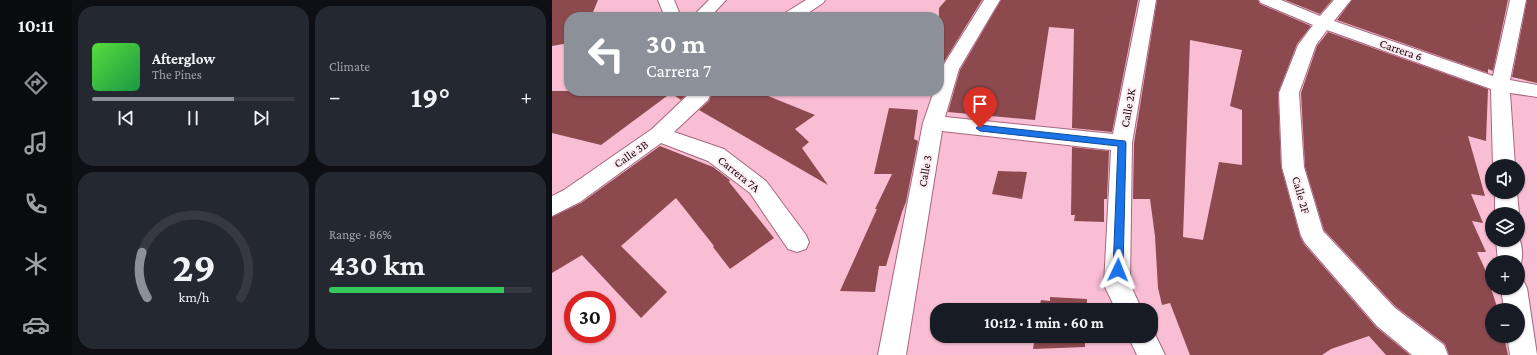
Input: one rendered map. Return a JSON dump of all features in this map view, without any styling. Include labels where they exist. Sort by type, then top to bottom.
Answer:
[{"type":"street","points":[[666,0],[671,12]]},
{"type":"street","points":[[705,12],[718,0]]},
{"type":"street","points":[[798,12],[817,0]]},
{"type":"street","name":"Calle 3","points":[[944,88],[950,69],[992,0]]},
{"type":"street","name":"Calle 2K","points":[[1126,303],[1117,285],[1122,143],[1148,0]]},
{"type":"street","name":"Carrera 6","points":[[1267,0],[1323,23],[1500,85],[1537,91]]},
{"type":"street","name":"Calle 2F","points":[[1343,0],[1323,23],[1307,46],[1289,93],[1293,167],[1313,236],[1386,317],[1434,355]]},
{"type":"street","points":[[1504,159],[1500,85],[1518,0]]},
{"type":"street","name":"Calle 3B","points":[[552,207],[572,196],[659,134],[699,96]]},
{"type":"street","name":"Calle 3","points":[[892,355],[933,123],[942,96]]},
{"type":"street","points":[[933,123],[1122,143]]},
{"type":"street","name":"Carrera 7A","points":[[659,134],[716,155],[758,188],[797,242]]},
{"type":"street","points":[[1145,343],[1151,355]]},
{"type":"street","points":[[1522,343],[1524,355]]},
{"type":"building","points":[[552,0],[598,0],[593,12],[564,12],[564,44],[552,46]]},
{"type":"building","points":[[946,0],[982,0],[944,62],[944,12],[939,12],[939,8]]},
{"type":"building","points":[[1001,0],[1138,0],[1112,132],[1072,128],[1074,29],[1049,27],[1035,120],[948,112],[960,70]]},
{"type":"building","points":[[1157,0],[1258,0],[1260,4],[1311,26],[1297,44],[1278,93],[1281,167],[1300,236],[1304,244],[1376,327],[1410,355],[1386,355],[1369,336],[1331,349],[1322,355],[1190,355],[1170,303],[1162,305],[1158,288],[1155,236],[1150,199],[1133,199],[1134,143]],"holes":[[[1190,40],[1242,50],[1230,106],[1242,110],[1242,165],[1219,162],[1203,240],[1183,237]]]},
{"type":"building","points":[[1285,0],[1332,0],[1320,14]]},
{"type":"building","points":[[1352,0],[1508,0],[1493,71],[1488,69],[1488,73],[1337,20]]},
{"type":"building","points":[[1527,0],[1537,0],[1537,83],[1512,77]]},
{"type":"building","points":[[1328,32],[1488,89],[1486,141],[1468,136],[1485,196],[1471,194],[1483,223],[1472,221],[1486,252],[1477,252],[1485,269],[1485,295],[1493,295],[1496,303],[1485,303],[1485,343],[1505,343],[1508,355],[1449,355],[1445,344],[1396,307],[1324,230],[1305,167],[1301,93],[1317,46]]},
{"type":"building","points":[[552,91],[564,91],[564,96],[667,96],[601,145],[552,133]]},
{"type":"building","points":[[675,96],[685,96],[681,100]]},
{"type":"building","points":[[711,96],[768,96],[815,115],[795,129],[809,142],[802,148],[828,185],[699,110],[709,101]]},
{"type":"building","points":[[889,108],[918,110],[914,139],[918,141],[906,202],[886,266],[879,266],[875,292],[840,291],[877,209],[875,209],[892,174],[874,174]]},
{"type":"building","points":[[660,146],[713,167],[730,180],[729,182],[774,238],[730,269],[676,198],[621,246],[667,292],[641,318],[582,255],[552,273],[552,217],[581,203]]},
{"type":"building","points":[[1072,147],[1109,151],[1107,199],[1104,199],[1104,222],[1074,221],[1075,215],[1071,215]]},
{"type":"building","points":[[998,171],[1027,172],[1022,199],[992,194]]},
{"type":"building","points":[[1050,297],[1087,299],[1087,303],[1040,303],[1041,300],[1050,301]]},
{"type":"building","points":[[1034,343],[1085,343],[1085,347],[1033,349]]},
{"type":"route","points":[[980,128],[1122,143],[1118,270]]}]
